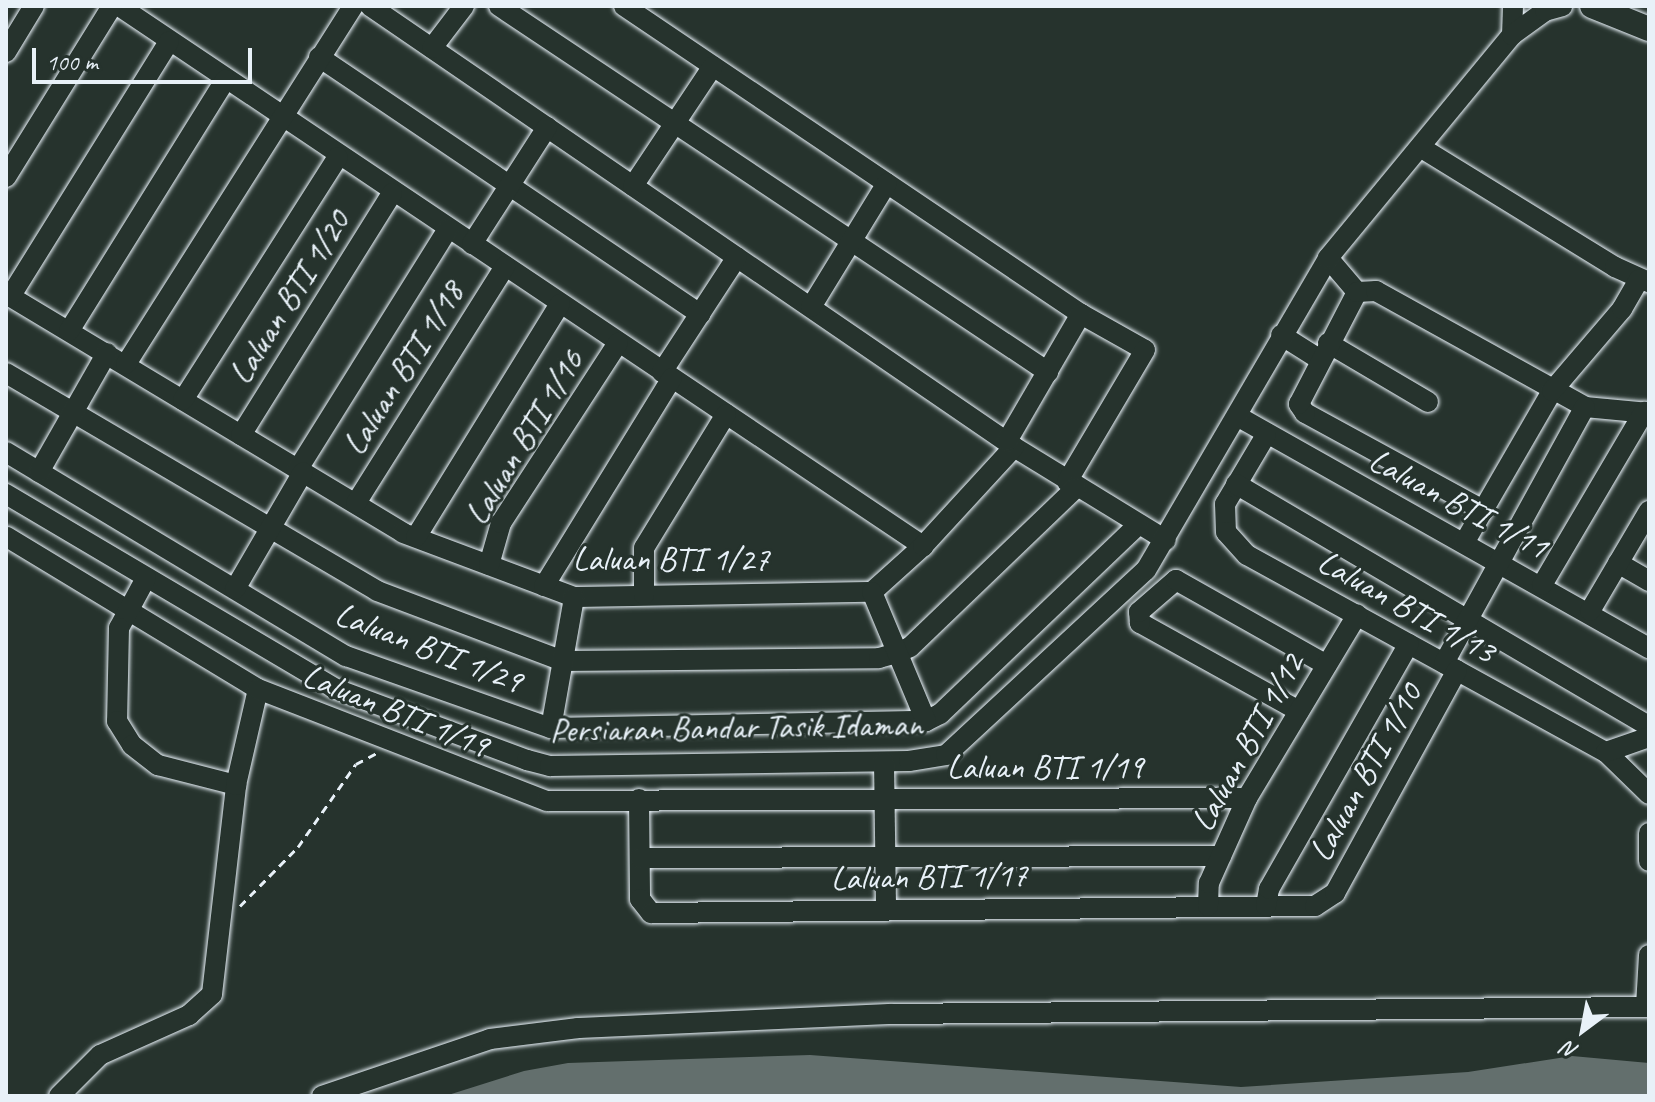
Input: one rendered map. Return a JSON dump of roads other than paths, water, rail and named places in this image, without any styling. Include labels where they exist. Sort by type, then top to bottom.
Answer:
[{"type":"main road","points":[[1592,6],[1649,29]]},
{"type":"street","points":[[6,52],[34,6]]},
{"type":"street","points":[[6,177],[112,6]]},
{"type":"street","points":[[119,6],[279,118],[923,546]]},
{"type":"street","points":[[126,364],[279,118],[353,6]]},
{"type":"street","points":[[370,6],[1010,444],[1137,526],[1166,540]]},
{"type":"street","points":[[432,48],[464,6]]},
{"type":"street","points":[[499,6],[1048,372]]},
{"type":"street","points":[[6,373],[377,591],[563,661],[879,658],[910,647],[1072,485],[1145,350],[1081,314],[624,6]]},
{"type":"street","points":[[1512,35],[1513,6]]},
{"type":"street","name":"Persiaran Bandar Tasik Idaman","points":[[6,494],[336,689],[550,766],[884,762],[946,755],[1146,570],[1328,258],[1512,35],[1545,11],[1562,6]]},
{"type":"street","points":[[8,295],[169,42]]},
{"type":"street","points":[[319,57],[700,314]]},
{"type":"street","points":[[633,186],[713,66]]},
{"type":"street","points":[[69,331],[225,80]]},
{"type":"street","points":[[472,244],[547,127]]},
{"type":"street","points":[[1420,147],[1644,281],[1552,391],[1464,543]]},
{"type":"street","points":[[183,400],[338,157]]},
{"type":"street","points":[[811,307],[887,183]]},
{"type":"street","name":"Laluan BTI 1/20","points":[[241,435],[392,193]]},
{"type":"street","points":[[235,589],[300,471],[448,229]]},
{"type":"street","points":[[544,586],[700,314],[737,257]]},
{"type":"street","points":[[1328,258],[1357,292]]},
{"type":"street","name":"Laluan BTI 1/18","points":[[356,503],[505,266]]},
{"type":"street","points":[[1357,292],[1376,291],[1585,407],[1646,413],[1542,585]]},
{"type":"street","points":[[1357,292],[1299,396],[1305,413],[1483,510]]},
{"type":"street","name":"Laluan BTI 1/27","points":[[8,295],[300,471],[416,537],[574,597],[872,592]]},
{"type":"street","points":[[416,537],[560,304]]},
{"type":"street","points":[[1081,314],[1010,444],[923,546],[872,592],[926,721],[940,714],[1137,526]]},
{"type":"street","points":[[1281,335],[1324,351],[1428,402]]},
{"type":"street","name":"Laluan BTI 1/16","points":[[489,565],[501,523],[618,343]]},
{"type":"street","points":[[39,472],[107,353]]},
{"type":"street","name":"Laluan BTI 1/10","points":[[1326,902],[1450,666],[1467,619],[1585,407]]},
{"type":"street","points":[[644,595],[644,548],[726,414]]},
{"type":"street","name":"Laluan BTI 1/11","points":[[1237,416],[1266,435],[1590,611],[1649,648]]},
{"type":"street","name":"Laluan BTI 1/13","points":[[1266,435],[1225,504],[1226,532],[1247,555],[1606,752],[1649,794]]},
{"type":"street","name":"Laluan BTI 1/29","points":[[6,452],[346,656],[551,728],[926,721]]},
{"type":"street","points":[[1236,484],[1649,726]]},
{"type":"street","points":[[25,505],[7,537],[130,607],[258,689]]},
{"type":"street","points":[[1590,611],[1648,516]]},
{"type":"street","points":[[1618,563],[1649,581]]},
{"type":"street","points":[[146,578],[130,607],[116,646],[117,721],[132,745],[158,765],[236,785]]},
{"type":"street","points":[[1299,711],[1137,617],[1176,580],[1327,665]]},
{"type":"street","points":[[551,728],[574,597]]},
{"type":"street","name":"Laluan BTI 1/12","points":[[1208,906],[1209,883],[1247,798],[1357,615]]},
{"type":"street","points":[[1266,906],[1269,889],[1409,644]]},
{"type":"street","name":"Laluan BTI 1/19","points":[[59,1096],[100,1055],[208,1001],[219,970],[221,912],[236,785],[258,689],[530,798],[1247,798]]},
{"type":"street","points":[[1606,752],[1649,737]]},
{"type":"street","points":[[884,762],[886,909]]},
{"type":"street","name":"Laluan BTI 1/17","points":[[639,799],[640,899],[651,913],[1266,906],[1326,902]]},
{"type":"street","points":[[1649,833],[1649,861]]},
{"type":"street","points":[[640,858],[885,854],[1221,856]]},
{"type":"street","points":[[322,1096],[490,1039],[578,1028],[890,1014],[1647,1006],[1649,955]]}]
